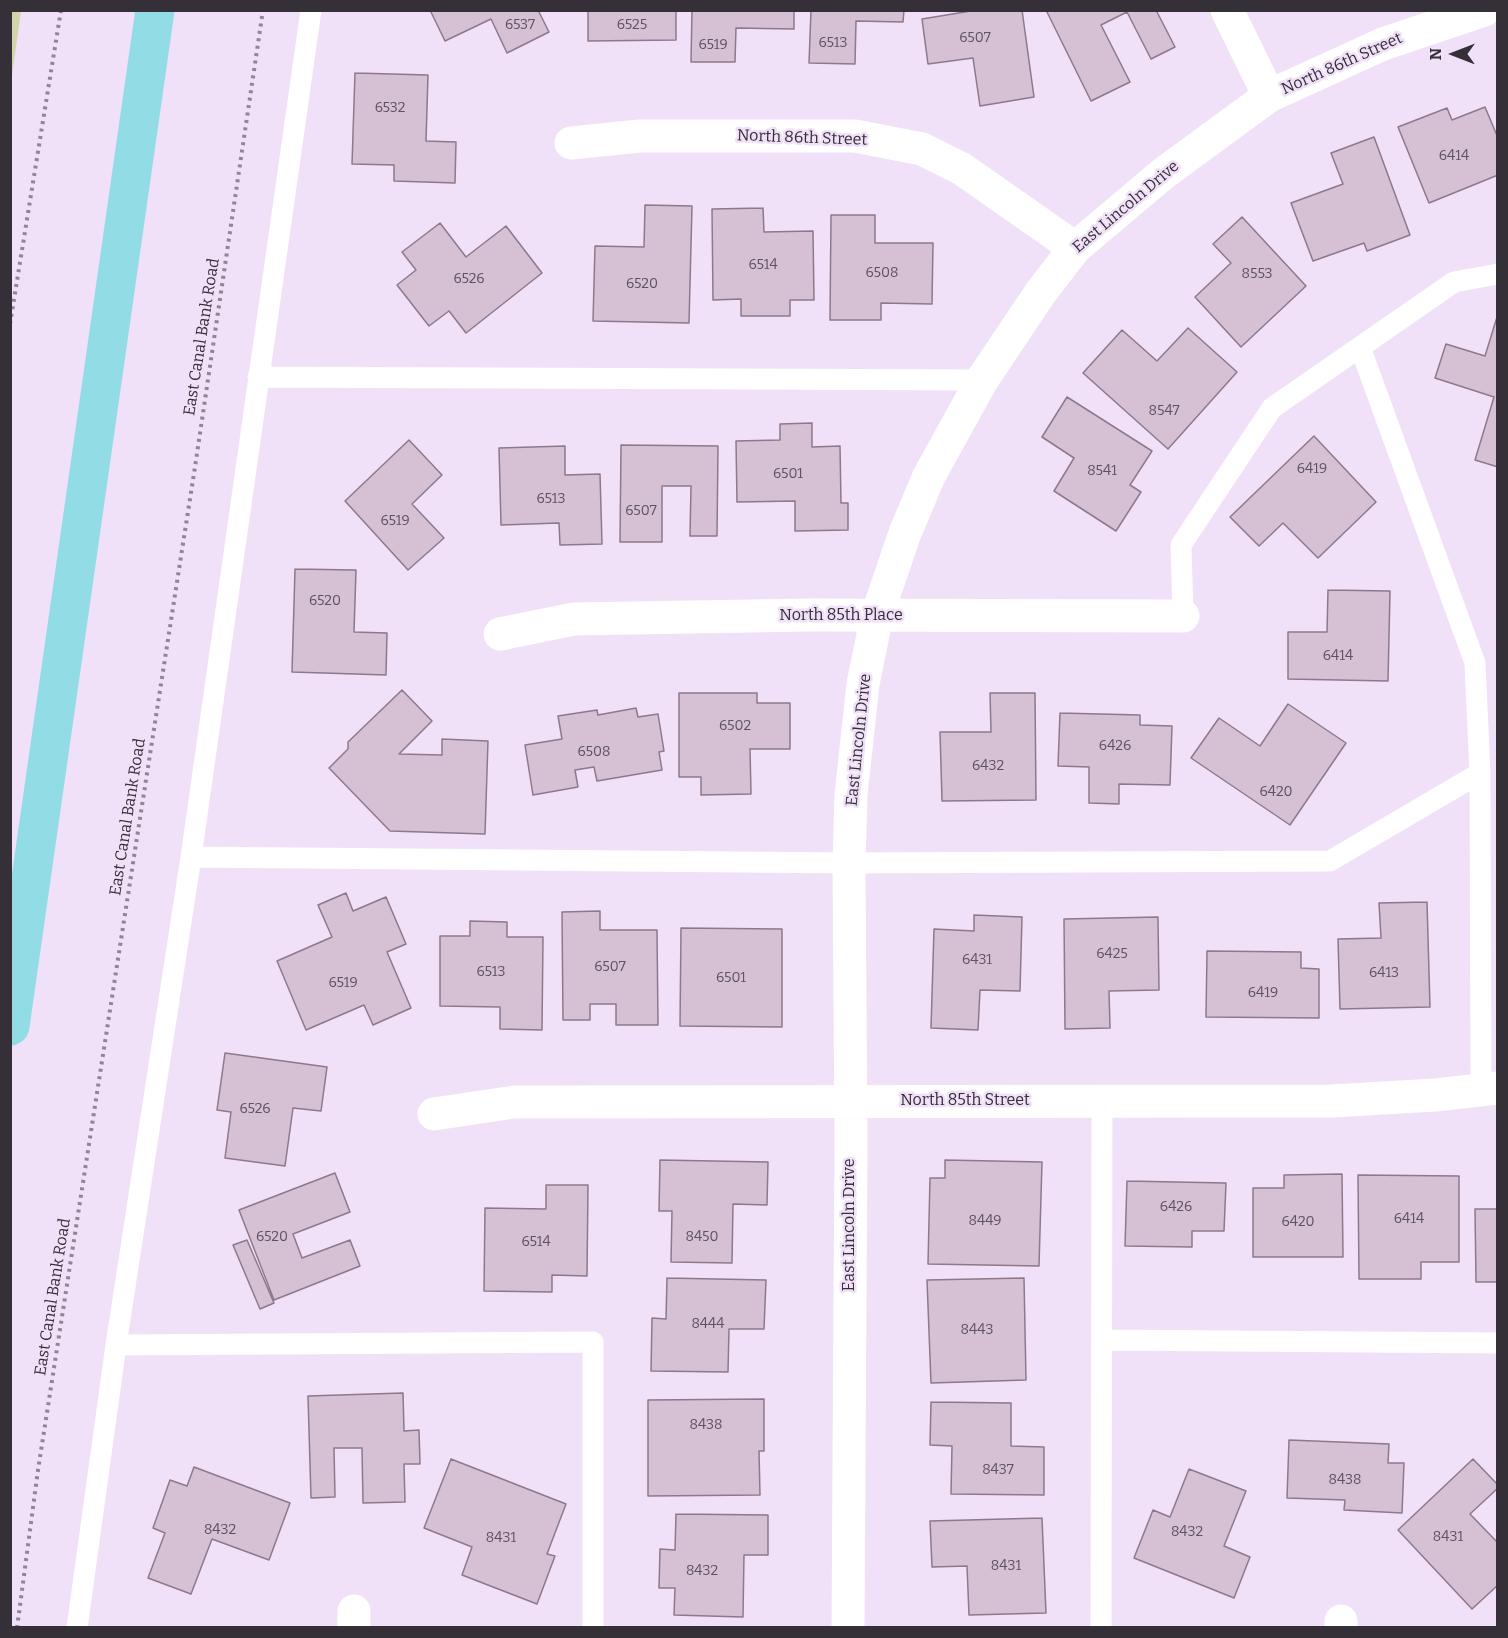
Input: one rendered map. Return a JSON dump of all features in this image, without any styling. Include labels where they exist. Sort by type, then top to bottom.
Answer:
[{"type":"street","points":[[1227,10],[1269,96]]},
{"type":"street","name":"North 86th Street","points":[[1269,96],[1383,44],[1481,11]]},
{"type":"street","name":"East Lincoln Drive","points":[[848,1628],[851,1102],[849,863],[851,795],[862,695],[877,615],[905,534],[929,476],[982,380],[1041,292],[1075,248],[1164,173],[1269,96]]},
{"type":"street","name":"North 86th Street","points":[[571,143],[640,136],[855,136],[922,149],[963,169],[1075,248]]},
{"type":"street","name":"North 85th Place","points":[[500,634],[574,620],[877,615],[1183,616]]},
{"type":"street","name":"North 85th Street","points":[[434,1114],[514,1102],[1332,1101],[1435,1095],[1490,1089]]},
{"type":"lane","points":[[78,1628],[116,1345],[191,857],[311,10]]},
{"type":"lane","points":[[1183,616],[1181,545],[1272,408],[1454,282],[1497,274]]},
{"type":"lane","points":[[1360,346],[1475,663],[1490,1089]]},
{"type":"lane","points":[[258,377],[982,380]]},
{"type":"lane","points":[[191,857],[849,863],[1330,861],[1480,774]]},
{"type":"lane","points":[[1101,1628],[1102,1100]]},
{"type":"lane","points":[[1103,1340],[1497,1343]]},
{"type":"lane","points":[[116,1345],[593,1341],[593,1628]]},
{"type":"path","points":[[10,324],[61,10]]},
{"type":"path","name":"East Canal Bank Road","points":[[17,1628],[38,1470],[195,466],[263,10]]},
{"type":"green space","points":[[10,11],[21,11],[11,83]]},
{"type":"building","points":[[430,10],[538,10],[549,32],[507,53],[491,19],[445,41]]},
{"type":"building","points":[[588,10],[676,10],[676,40],[588,41]]},
{"type":"building","points":[[692,10],[794,10],[794,29],[736,28],[735,62],[691,62]]},
{"type":"building","points":[[811,10],[904,10],[903,22],[856,21],[855,64],[809,63]]},
{"type":"building","points":[[977,10],[1022,10],[1034,97],[980,106],[973,58],[928,64],[922,19]]},
{"type":"building","points":[[1046,10],[1156,10],[1175,47],[1151,59],[1127,12],[1101,25],[1130,82],[1091,101]]},
{"type":"building","points":[[355,73],[428,75],[426,141],[456,142],[455,183],[394,181],[394,165],[352,164]]},
{"type":"building","points":[[1485,107],[1498,138],[1498,175],[1429,203],[1398,127],[1447,108],[1452,120]]},
{"type":"building","points":[[1374,137],[1410,235],[1367,251],[1364,243],[1313,261],[1291,203],[1343,184],[1331,153]]},
{"type":"building","points":[[645,205],[692,206],[689,323],[593,321],[595,246],[644,247]]},
{"type":"building","points":[[763,208],[764,232],[813,231],[814,300],[790,300],[790,316],[741,316],[741,299],[713,300],[712,209]]},
{"type":"building","points":[[831,215],[875,215],[875,243],[933,243],[932,304],[881,303],[881,320],[830,320]]},
{"type":"building","points":[[1242,217],[1306,286],[1241,347],[1195,297],[1231,263],[1213,244]]},
{"type":"building","points":[[440,223],[466,257],[506,226],[542,273],[466,333],[449,311],[429,326],[397,285],[416,270],[402,252]]},
{"type":"building","points":[[1497,317],[1498,467],[1475,460],[1494,397],[1435,378],[1446,344],[1485,356]]},
{"type":"building","points":[[1188,328],[1237,372],[1168,449],[1083,373],[1122,330],[1157,361]]},
{"type":"building","points":[[1067,397],[1152,451],[1130,485],[1141,492],[1116,531],[1054,491],[1074,458],[1042,437]]},
{"type":"building","points":[[812,423],[812,447],[840,446],[841,503],[848,503],[848,530],[795,531],[795,501],[737,502],[736,441],[780,440],[780,424]]},
{"type":"building","points":[[1314,436],[1376,502],[1318,558],[1283,523],[1259,546],[1230,517]]},
{"type":"building","points":[[409,440],[442,475],[412,504],[444,538],[408,570],[345,501]]},
{"type":"building","points":[[621,445],[718,446],[717,536],[690,536],[691,486],[662,486],[662,542],[620,542]]},
{"type":"building","points":[[565,446],[565,475],[600,474],[602,544],[560,545],[559,523],[501,525],[499,448]]},
{"type":"building","points":[[295,569],[356,570],[354,632],[387,633],[386,675],[292,672]]},
{"type":"building","points":[[1328,590],[1390,591],[1388,681],[1288,679],[1288,632],[1327,632]]},
{"type":"building","points":[[402,690],[432,721],[399,754],[442,755],[442,739],[488,741],[485,834],[390,831],[329,768],[348,749],[348,742]]},
{"type":"building","points":[[679,693],[757,693],[757,703],[790,703],[790,749],[750,749],[751,794],[701,795],[701,777],[679,777]]},
{"type":"building","points":[[990,693],[1035,693],[1036,800],[942,801],[940,732],[991,732]]},
{"type":"building","points":[[1288,704],[1346,743],[1290,825],[1191,758],[1219,718],[1260,746]]},
{"type":"building","points":[[636,708],[638,717],[658,714],[664,751],[659,752],[662,770],[597,781],[594,767],[575,770],[578,787],[533,795],[525,745],[562,739],[558,716],[597,710],[598,715]]},
{"type":"building","points":[[1060,713],[1140,715],[1140,725],[1172,726],[1170,785],[1119,784],[1119,804],[1089,803],[1089,767],[1058,766]]},
{"type":"building","points":[[346,893],[353,911],[386,897],[406,944],[387,952],[411,1008],[373,1025],[364,1005],[306,1030],[277,961],[332,937],[318,905]]},
{"type":"building","points":[[1427,902],[1430,1007],[1340,1009],[1338,939],[1381,938],[1379,903]]},
{"type":"building","points":[[600,911],[600,930],[657,930],[658,1025],[616,1025],[616,1004],[590,1004],[590,1020],[563,1020],[562,912]]},
{"type":"building","points":[[974,915],[1022,917],[1020,991],[980,990],[978,1030],[931,1028],[934,929],[974,931]]},
{"type":"building","points":[[1158,917],[1159,990],[1109,991],[1110,1028],[1065,1029],[1064,919]]},
{"type":"building","points":[[470,921],[507,922],[507,937],[543,937],[542,1030],[500,1029],[500,1007],[440,1006],[440,936],[470,936]]},
{"type":"building","points":[[681,928],[782,929],[782,1027],[680,1026]]},
{"type":"building","points":[[1207,951],[1301,952],[1301,968],[1319,969],[1319,1018],[1206,1017]]},
{"type":"building","points":[[225,1053],[327,1067],[321,1111],[293,1108],[285,1166],[225,1158],[231,1112],[217,1110]]},
{"type":"building","points":[[660,1160],[768,1162],[767,1205],[733,1204],[732,1263],[671,1262],[672,1211],[659,1211]]},
{"type":"building","points":[[945,1160],[1042,1162],[1039,1266],[928,1264],[930,1178],[945,1178]]},
{"type":"building","points":[[335,1173],[350,1212],[293,1234],[302,1258],[350,1240],[360,1266],[274,1300],[239,1210]]},
{"type":"building","points":[[1342,1174],[1343,1257],[1253,1257],[1253,1188],[1284,1188],[1284,1175]]},
{"type":"building","points":[[1358,1175],[1459,1176],[1459,1262],[1421,1262],[1421,1279],[1359,1279]]},
{"type":"building","points":[[1127,1181],[1226,1183],[1224,1231],[1192,1231],[1192,1247],[1125,1246]]},
{"type":"building","points":[[546,1185],[588,1185],[587,1276],[552,1275],[552,1292],[484,1291],[485,1208],[546,1209]]},
{"type":"building","points":[[1475,1209],[1498,1209],[1498,1282],[1476,1282]]},
{"type":"building","points":[[247,1240],[274,1303],[260,1309],[233,1245]]},
{"type":"building","points":[[667,1278],[766,1280],[764,1329],[729,1329],[728,1372],[651,1371],[652,1318],[666,1319]]},
{"type":"building","points":[[1024,1278],[1026,1380],[931,1383],[927,1280]]},
{"type":"building","points":[[403,1393],[404,1431],[419,1430],[420,1464],[404,1464],[405,1502],[363,1503],[362,1448],[334,1448],[335,1497],[311,1498],[308,1396]]},
{"type":"building","points":[[764,1399],[764,1451],[759,1451],[760,1495],[648,1496],[648,1400]]},
{"type":"building","points":[[931,1402],[1011,1403],[1011,1446],[1044,1447],[1044,1495],[951,1494],[952,1446],[930,1445]]},
{"type":"building","points":[[1289,1440],[1389,1444],[1388,1463],[1404,1463],[1402,1513],[1344,1510],[1345,1500],[1287,1498]]},
{"type":"building","points":[[451,1459],[566,1504],[547,1554],[555,1556],[537,1604],[462,1575],[472,1547],[424,1528]]},
{"type":"building","points":[[1473,1459],[1498,1485],[1498,1488],[1470,1514],[1498,1543],[1498,1585],[1472,1609],[1398,1530]]},
{"type":"building","points":[[194,1467],[290,1503],[269,1560],[212,1539],[191,1594],[148,1578],[165,1533],[153,1528],[170,1480],[187,1486]]},
{"type":"building","points":[[1189,1469],[1246,1491],[1224,1546],[1250,1557],[1234,1598],[1134,1558],[1153,1510],[1170,1517]]},
{"type":"building","points":[[676,1514],[768,1515],[768,1555],[744,1555],[743,1617],[674,1615],[675,1588],[659,1588],[660,1549],[675,1550]]},
{"type":"building","points":[[1042,1518],[1046,1613],[969,1615],[967,1566],[932,1567],[930,1521]]},
{"type":"waterway","points":[[10,1026],[155,10]]}]
